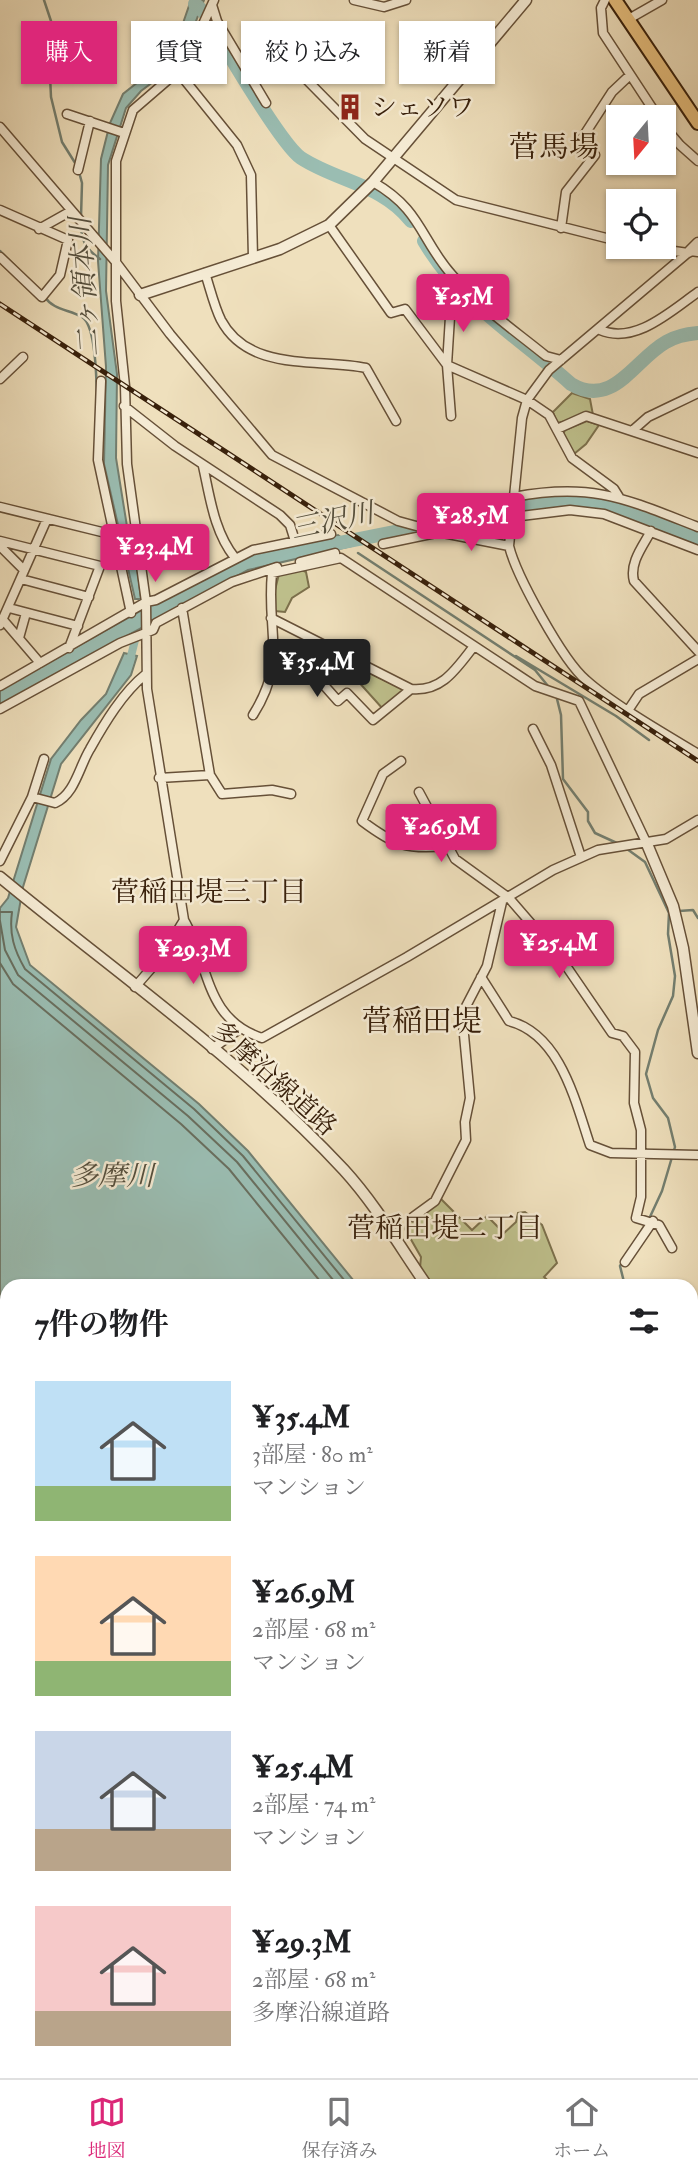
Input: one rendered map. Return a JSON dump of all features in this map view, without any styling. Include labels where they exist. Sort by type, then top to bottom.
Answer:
[{"type":"main road","points":[[615,0],[698,123]]},
{"type":"street","points":[[354,0],[372,7],[406,0]]},
{"type":"street","points":[[140,295],[310,236],[329,225],[393,159],[526,0]]},
{"type":"street","points":[[605,0],[601,8],[603,33],[650,105]]},
{"type":"street","points":[[627,20],[662,0]]},
{"type":"street","points":[[204,21],[212,5]]},
{"type":"street","points":[[212,5],[217,21],[241,60]]},
{"type":"street","points":[[561,228],[566,192],[595,155],[579,143],[612,92],[630,75]]},
{"type":"street","points":[[163,84],[140,101],[133,110],[121,132],[116,161],[113,258],[127,464],[146,604],[146,674],[159,778],[184,920],[209,988],[238,1030],[262,1038],[506,900],[553,870],[581,857],[616,847],[666,839],[698,820]]},
{"type":"street","points":[[187,84],[237,145],[251,175],[253,257]]},
{"type":"street","points":[[256,84],[266,103]]},
{"type":"street","points":[[311,84],[365,139],[456,200],[606,238]]},
{"type":"street","points":[[67,114],[121,132]]},
{"type":"street","points":[[78,170],[90,121]]},
{"type":"street","points":[[0,127],[113,258],[140,295],[272,455],[398,521],[509,546]]},
{"type":"street","points":[[676,140],[698,161]]},
{"type":"street","points":[[369,186],[410,210],[449,272],[469,293],[546,356],[559,362]]},
{"type":"street","points":[[0,211],[68,240],[60,275],[42,297],[0,257]]},
{"type":"street","points":[[39,229],[71,211]]},
{"type":"street","points":[[329,225],[391,313],[405,309],[447,365],[527,400],[549,415],[572,458],[614,489],[618,497]]},
{"type":"street","points":[[693,250],[550,370],[527,400],[522,418],[509,546],[514,567],[545,622],[584,679],[698,754]]},
{"type":"street","points":[[205,273],[221,321],[241,341],[256,351],[287,362],[366,368],[367,375],[396,421]]},
{"type":"street","points":[[600,330],[607,333],[643,329],[698,292]]},
{"type":"street","points":[[451,301],[447,365],[451,416]]},
{"type":"street","points":[[0,379],[23,357]]},
{"type":"street","points":[[101,380],[98,460],[131,614]]},
{"type":"street","points":[[632,431],[648,417],[698,393]]},
{"type":"street","points":[[124,406],[203,466],[280,515],[290,525],[295,541]]},
{"type":"street","points":[[557,429],[586,416],[698,453]]},
{"type":"street","points":[[203,466],[224,545],[235,558]]},
{"type":"street","points":[[514,497],[550,490],[585,490],[618,497],[698,527]]},
{"type":"street","points":[[2,510],[114,535]]},
{"type":"street","points":[[383,544],[549,510],[592,512],[698,550]]},
{"type":"street","points":[[40,663],[2,623],[47,519]]},
{"type":"street","points":[[651,531],[635,561],[632,574],[634,581],[698,651]]},
{"type":"street","points":[[0,686],[146,604],[235,558],[331,534]]},
{"type":"street","points":[[0,541],[100,566],[69,648]]},
{"type":"street","points":[[0,546],[22,575],[89,597]]},
{"type":"street","points":[[0,709],[147,629],[153,631],[156,623],[232,582],[265,570],[335,553]]},
{"type":"street","points":[[253,715],[261,706],[275,670],[271,618],[272,573],[341,558],[535,686],[579,701],[647,844],[673,906],[683,948],[698,1053]]},
{"type":"street","points":[[9,608],[78,626]]},
{"type":"street","points":[[182,608],[210,775],[222,794],[272,790],[291,794]]},
{"type":"street","points":[[19,638],[26,613]]},
{"type":"street","points":[[271,618],[411,688],[434,688],[474,646]]},
{"type":"street","points":[[629,709],[639,694],[698,659]]},
{"type":"street","points":[[275,670],[280,673],[294,670],[307,660],[314,674],[338,701],[346,693],[373,720],[411,688]]},
{"type":"street","points":[[32,797],[55,803],[72,787],[90,748],[134,683],[146,674]]},
{"type":"street","points":[[533,730],[561,778],[581,857]]},
{"type":"street","points":[[0,861],[32,797],[44,759]]},
{"type":"street","points":[[401,761],[383,774],[362,821],[386,839],[407,847],[446,846]]},
{"type":"street","points":[[159,778],[210,775]]},
{"type":"street","points":[[419,792],[455,859],[506,900],[560,957],[612,1033],[623,1035],[635,1052],[634,1103],[641,1130],[641,1197],[636,1218],[659,1224],[672,1248]]},
{"type":"street","name":"多摩沿線道路","points":[[0,877],[212,1049],[308,1133],[374,1206],[422,1279]]},
{"type":"street","points":[[413,1217],[435,1201],[466,1140],[465,1122],[471,1098],[462,1014],[493,946],[506,900]]},
{"type":"street","points":[[135,987],[162,956],[184,920]]},
{"type":"street","points":[[481,977],[509,1021],[524,1025],[558,1058],[590,1145],[611,1153],[698,1155]]},
{"type":"street","points":[[212,1049],[238,1030]]},
{"type":"street","points":[[625,1262],[649,1220]]},
{"type":"green space","points":[[572,393],[590,399],[593,415],[557,423],[553,412]]},
{"type":"green space","points":[[587,421],[599,425],[586,444],[574,454],[563,435],[565,430]]},
{"type":"green space","points":[[302,570],[306,572],[309,587],[292,598],[285,612],[275,611],[273,598],[279,574]]},
{"type":"green space","points":[[361,669],[405,690],[383,709],[355,678]]},
{"type":"green space","points":[[440,1198],[472,1230],[487,1216],[504,1233],[516,1222],[518,1213],[525,1212],[542,1225],[557,1263],[544,1277],[546,1279],[429,1279],[420,1268],[421,1257],[405,1229],[406,1225]]},
{"type":"water","points":[[191,0],[204,0],[196,21],[184,21]]},
{"type":"water","points":[[136,84],[150,84],[126,108],[108,165],[106,291],[117,374],[116,458],[130,545],[134,559],[136,558],[141,599],[135,599],[104,464],[106,367],[98,261],[101,159],[110,123],[123,94]]},
{"type":"water","points":[[338,535],[352,546],[248,570],[0,705],[0,690],[176,591],[255,553]]},
{"type":"water","name":"多摩川","points":[[124,653],[137,656],[131,675],[61,764],[23,887],[16,927],[30,965],[199,1104],[248,1151],[352,1279],[0,1279],[0,908],[8,898],[51,759],[81,720],[106,694]]},
{"type":"waterway","points":[[44,0],[55,33],[49,54],[51,97],[62,142],[77,166]]},
{"type":"waterway","points":[[195,4],[211,19],[252,92],[292,149],[315,166],[387,199],[411,221]]},
{"type":"waterway","points":[[79,172],[82,183],[81,217]]},
{"type":"waterway","points":[[81,224],[85,244],[100,259]]},
{"type":"waterway","points":[[424,241],[455,283],[473,301],[571,384],[586,390],[599,391],[611,386],[666,342],[698,333]]},
{"type":"waterway","points":[[0,251],[15,266]]},
{"type":"waterway","points":[[44,296],[52,304],[77,314],[87,322],[94,352],[97,392]]},
{"type":"waterway","name":"三沢川","points":[[329,545],[560,499],[604,504],[698,539]]},
{"type":"waterway","points":[[358,553],[535,670],[548,686]]},
{"type":"waterway","name":"二ヶ領本川","points":[[129,664],[135,640]]},
{"type":"waterway","points":[[516,656],[616,716],[649,740]]},
{"type":"waterway","points":[[557,699],[561,715],[563,779],[588,812],[588,821],[595,833],[619,844]]},
{"type":"waterway","points":[[627,849],[645,862],[669,913],[668,934],[675,976],[673,996],[658,1030],[646,1074],[653,1098],[668,1118],[675,1147],[662,1191],[649,1219]]},
{"type":"waterway","points":[[679,911],[693,910],[698,918]]},
{"type":"waterway","points":[[623,1279],[620,1266],[645,1225]]},
{"type":"railway","points":[[0,304],[698,761]]},
{"type":"place","name":"シェソワ","points":[[350,107]]},
{"type":"district","name":"菅馬場","points":[[554,147]]},
{"type":"district","name":"菅稲田堤三丁目","points":[[209,891]]},
{"type":"district","name":"菅稲田堤","points":[[422,1021]]},
{"type":"district","name":"菅稲田堤二丁目","points":[[445,1227]]}]
